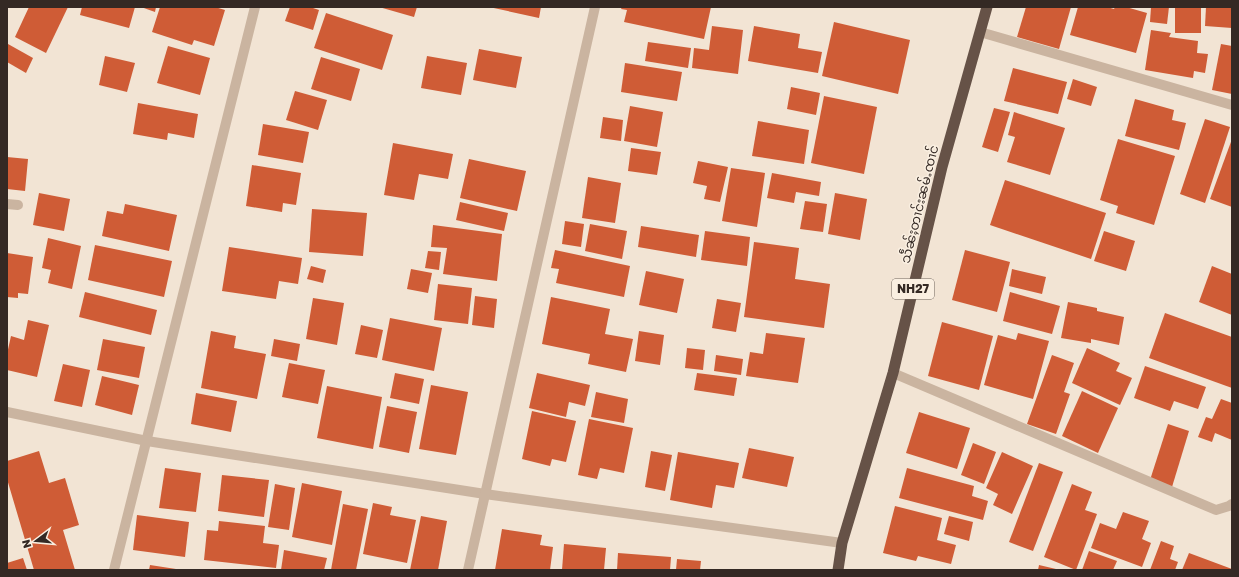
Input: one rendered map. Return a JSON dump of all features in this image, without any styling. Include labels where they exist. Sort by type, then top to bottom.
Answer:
[{"type":"highway","name":"သဵၼ်ႈတၢင်းၼမ်ႉၸၢင်","points":[[838,570],[842,543],[893,373],[942,167],[987,7]]},
{"type":"street","points":[[114,570],[255,7]]},
{"type":"street","points":[[468,570],[595,7]]},
{"type":"street","points":[[980,32],[1232,104]]},
{"type":"street","points":[[7,204],[18,204]]},
{"type":"street","points":[[893,373],[1216,510],[1232,504]]},
{"type":"street","points":[[7,412],[147,441],[485,494],[842,543]]},
{"type":"building","points":[[29,7],[68,7],[46,53],[15,37]]},
{"type":"building","points":[[82,7],[135,7],[129,28],[80,15]]},
{"type":"building","points":[[141,7],[156,7],[155,12]]},
{"type":"building","points":[[160,7],[215,7],[225,10],[214,46],[194,40],[192,45],[152,32]]},
{"type":"building","points":[[290,7],[310,7],[319,10],[313,30],[285,21]]},
{"type":"building","points":[[379,7],[417,7],[414,17]]},
{"type":"building","points":[[489,7],[541,7],[539,18]]},
{"type":"building","points":[[622,7],[711,7],[704,39],[624,22],[627,10],[621,9]]},
{"type":"building","points":[[1026,7],[1071,7],[1059,49],[1017,37]]},
{"type":"building","points":[[1078,7],[1107,7],[1114,9],[1115,7],[1126,7],[1147,13],[1136,53],[1070,35]]},
{"type":"building","points":[[1151,7],[1169,7],[1167,24],[1150,22]]},
{"type":"building","points":[[1175,7],[1201,7],[1201,33],[1175,33]]},
{"type":"building","points":[[1206,7],[1232,7],[1232,28],[1205,26]]},
{"type":"building","points":[[326,13],[393,35],[382,70],[314,48]]},
{"type":"building","points":[[834,22],[910,40],[898,94],[822,76]]},
{"type":"building","points":[[712,26],[743,30],[738,74],[692,68],[694,48],[709,50]]},
{"type":"building","points":[[754,26],[800,34],[798,48],[822,52],[818,73],[748,61]]},
{"type":"building","points":[[1151,30],[1171,33],[1169,37],[1198,41],[1197,53],[1208,54],[1205,73],[1194,71],[1193,78],[1145,70]]},
{"type":"building","points":[[648,42],[691,48],[688,68],[645,61]]},
{"type":"building","points":[[8,44],[33,58],[26,73],[7,62]]},
{"type":"building","points":[[1221,44],[1232,46],[1232,94],[1212,90]]},
{"type":"building","points":[[168,46],[210,58],[200,95],[157,83]]},
{"type":"building","points":[[479,49],[522,57],[516,88],[473,80]]},
{"type":"building","points":[[105,56],[135,63],[127,92],[99,85]]},
{"type":"building","points":[[427,56],[467,63],[461,95],[421,88]]},
{"type":"building","points":[[321,57],[360,69],[351,101],[311,89]]},
{"type":"building","points":[[625,63],[682,72],[677,101],[621,92]]},
{"type":"building","points":[[1013,68],[1067,82],[1058,114],[1004,101]]},
{"type":"building","points":[[1073,79],[1097,87],[1091,106],[1067,99]]},
{"type":"building","points":[[791,87],[820,93],[816,115],[787,109]]},
{"type":"building","points":[[295,91],[327,100],[318,130],[286,120]]},
{"type":"building","points":[[824,96],[877,107],[864,174],[811,163]]},
{"type":"building","points":[[1135,99],[1174,110],[1172,120],[1186,123],[1179,150],[1125,136]]},
{"type":"building","points":[[138,103],[198,114],[194,138],[168,133],[167,140],[133,134]]},
{"type":"building","points":[[630,106],[663,112],[657,147],[624,141]]},
{"type":"building","points":[[994,108],[1010,112],[998,152],[982,147]]},
{"type":"building","points":[[1014,112],[1065,128],[1050,175],[1007,162],[1015,137],[1008,135]]},
{"type":"building","points":[[603,117],[623,120],[621,141],[600,138]]},
{"type":"building","points":[[1205,119],[1230,127],[1205,203],[1180,194]]},
{"type":"building","points":[[758,121],[809,130],[804,164],[752,156]]},
{"type":"building","points":[[263,124],[309,132],[303,163],[258,155]]},
{"type":"building","points":[[1118,139],[1175,156],[1154,225],[1116,213],[1118,206],[1100,200]]},
{"type":"building","points":[[1232,139],[1232,207],[1210,199]]},
{"type":"building","points":[[393,143],[453,154],[448,179],[419,174],[414,200],[384,195]]},
{"type":"building","points":[[631,148],[661,152],[657,175],[628,171]]},
{"type":"building","points":[[7,157],[28,159],[25,191],[7,189]]},
{"type":"building","points":[[469,159],[526,171],[517,211],[460,198]]},
{"type":"building","points":[[698,161],[728,167],[720,202],[704,199],[707,186],[693,183]]},
{"type":"building","points":[[252,165],[301,173],[296,205],[283,203],[282,212],[246,206]]},
{"type":"building","points":[[731,168],[765,173],[757,227],[722,221]]},
{"type":"building","points":[[772,173],[821,182],[819,196],[796,192],[794,203],[767,198]]},
{"type":"building","points":[[588,177],[621,183],[615,223],[582,218]]},
{"type":"building","points":[[1005,180],[1106,213],[1091,259],[990,225]]},
{"type":"building","points":[[39,193],[70,199],[64,231],[33,225]]},
{"type":"building","points":[[835,193],[867,199],[860,240],[828,234]]},
{"type":"building","points":[[805,201],[827,204],[823,232],[800,229]]},
{"type":"building","points":[[460,202],[508,213],[504,231],[456,220]]},
{"type":"building","points":[[125,204],[177,215],[169,251],[102,236],[107,211],[123,214]]},
{"type":"building","points":[[312,209],[367,213],[363,256],[309,252]]},
{"type":"building","points":[[565,221],[584,224],[581,247],[562,244]]},
{"type":"building","points":[[590,224],[627,231],[622,259],[585,251]]},
{"type":"building","points":[[433,225],[502,234],[497,281],[443,274],[447,248],[431,247]]},
{"type":"building","points":[[641,226],[699,235],[696,257],[638,247]]},
{"type":"building","points":[[705,231],[750,237],[747,266],[701,260]]},
{"type":"building","points":[[1104,231],[1135,241],[1126,271],[1094,261]]},
{"type":"building","points":[[48,238],[81,246],[72,289],[48,283],[51,270],[42,268]]},
{"type":"building","points":[[754,242],[799,248],[795,279],[830,284],[824,328],[744,317]]},
{"type":"building","points":[[95,245],[172,261],[164,297],[88,280]]},
{"type":"building","points":[[229,247],[302,258],[298,284],[279,281],[276,299],[222,291]]},
{"type":"building","points":[[555,250],[630,266],[624,297],[556,283],[559,269],[551,268]]},
{"type":"building","points":[[965,250],[1010,262],[997,312],[952,300]]},
{"type":"building","points":[[428,251],[441,252],[439,270],[425,268]]},
{"type":"building","points":[[7,253],[33,257],[28,294],[18,293],[18,298],[7,297]]},
{"type":"building","points":[[311,266],[326,270],[323,283],[307,279]]},
{"type":"building","points":[[1212,266],[1232,274],[1232,315],[1199,302]]},
{"type":"building","points":[[411,269],[432,273],[428,293],[407,289]]},
{"type":"building","points":[[1012,269],[1046,277],[1042,294],[1009,286]]},
{"type":"building","points":[[646,271],[684,279],[677,313],[639,305]]},
{"type":"building","points":[[438,284],[472,288],[468,324],[434,320]]},
{"type":"building","points":[[85,292],[157,310],[151,335],[79,317]]},
{"type":"building","points":[[1010,292],[1060,306],[1052,334],[1003,321]]},
{"type":"building","points":[[475,296],[497,299],[494,328],[472,325]]},
{"type":"building","points":[[551,297],[610,309],[605,334],[633,339],[626,372],[588,364],[590,354],[542,344]]},
{"type":"building","points":[[313,298],[344,303],[337,345],[306,339]]},
{"type":"building","points":[[717,299],[741,303],[736,332],[712,328]]},
{"type":"building","points":[[1068,302],[1097,308],[1097,311],[1124,317],[1119,345],[1091,339],[1091,343],[1061,338]]},
{"type":"building","points":[[1165,313],[1232,337],[1232,388],[1149,358]]},
{"type":"building","points":[[390,318],[442,328],[434,371],[382,360]]},
{"type":"building","points":[[28,320],[49,325],[37,377],[7,370],[7,354],[11,336],[24,340]]},
{"type":"building","points":[[942,322],[993,336],[979,390],[928,376]]},
{"type":"building","points":[[361,325],[383,330],[377,358],[355,354]]},
{"type":"building","points":[[211,331],[236,336],[234,348],[266,354],[257,399],[201,388]]},
{"type":"building","points":[[639,331],[664,335],[660,365],[635,361]]},
{"type":"building","points":[[766,333],[805,338],[798,383],[746,376],[750,352],[763,354]]},
{"type":"building","points":[[1018,333],[1049,341],[1033,399],[984,385],[998,335],[1016,340]]},
{"type":"building","points":[[103,339],[145,347],[139,378],[97,370]]},
{"type":"building","points":[[274,339],[300,344],[297,361],[271,356]]},
{"type":"building","points":[[687,348],[705,350],[703,370],[685,368]]},
{"type":"building","points":[[1087,348],[1120,363],[1116,371],[1132,378],[1120,405],[1072,383]]},
{"type":"building","points":[[716,355],[743,359],[741,375],[714,371]]},
{"type":"building","points":[[1052,355],[1074,363],[1064,392],[1070,394],[1056,434],[1027,424]]},
{"type":"building","points":[[289,363],[325,370],[318,404],[282,397]]},
{"type":"building","points":[[63,364],[90,370],[82,407],[54,401]]},
{"type":"building","points":[[1145,366],[1206,387],[1198,409],[1174,401],[1170,411],[1134,398]]},
{"type":"building","points":[[395,373],[424,379],[419,404],[390,398]]},
{"type":"building","points":[[537,373],[590,385],[585,406],[569,402],[566,417],[529,408]]},
{"type":"building","points":[[697,373],[737,378],[734,396],[694,390]]},
{"type":"building","points":[[102,376],[139,385],[132,415],[95,405]]},
{"type":"building","points":[[431,385],[468,392],[456,455],[419,449]]},
{"type":"building","points":[[327,386],[382,397],[373,449],[317,438]]},
{"type":"building","points":[[1082,391],[1118,408],[1098,453],[1062,436]]},
{"type":"building","points":[[596,392],[628,399],[624,423],[591,417]]},
{"type":"building","points":[[196,393],[237,401],[231,432],[191,424]]},
{"type":"building","points":[[1221,399],[1232,403],[1232,440],[1215,433],[1212,442],[1198,437],[1206,417],[1212,419]]},
{"type":"building","points":[[387,406],[417,412],[409,453],[379,447]]},
{"type":"building","points":[[532,411],[576,421],[566,462],[552,459],[550,466],[522,459]]},
{"type":"building","points":[[919,412],[970,428],[957,469],[906,453]]},
{"type":"building","points":[[589,419],[633,428],[624,473],[600,468],[597,479],[578,475]]},
{"type":"building","points":[[1168,424],[1189,431],[1172,487],[1150,480]]},
{"type":"building","points":[[973,443],[996,452],[984,484],[961,475]]},
{"type":"building","points":[[749,448],[794,457],[787,487],[742,478]]},
{"type":"building","points":[[39,451],[49,483],[65,478],[79,525],[63,530],[75,570],[34,570],[7,479],[7,461]]},
{"type":"building","points":[[651,451],[672,455],[665,491],[645,487]]},
{"type":"building","points":[[678,452],[739,463],[734,488],[716,485],[712,508],[670,500]]},
{"type":"building","points":[[1002,452],[1033,466],[1012,514],[993,505],[998,494],[986,488]]},
{"type":"building","points":[[1039,463],[1063,472],[1033,551],[1009,542]]},
{"type":"building","points":[[165,468],[201,473],[196,512],[159,508]]},
{"type":"building","points":[[907,468],[974,486],[972,496],[988,501],[983,520],[899,498]]},
{"type":"building","points":[[222,475],[269,480],[264,517],[218,511]]},
{"type":"building","points":[[302,483],[342,491],[332,545],[292,537]]},
{"type":"building","points":[[275,484],[295,488],[289,530],[268,527]]},
{"type":"building","points":[[1072,484],[1092,492],[1085,510],[1097,514],[1076,570],[1044,557]]},
{"type":"building","points":[[373,503],[392,507],[390,515],[416,520],[407,563],[363,554]]},
{"type":"building","points":[[343,504],[368,509],[356,570],[331,570]]},
{"type":"building","points":[[895,506],[942,518],[937,540],[956,545],[951,564],[918,556],[916,561],[883,553]]},
{"type":"building","points":[[1123,512],[1149,521],[1142,539],[1151,543],[1142,567],[1091,548],[1100,523],[1116,529]]},
{"type":"building","points":[[137,515],[189,522],[185,557],[133,550]]},
{"type":"building","points":[[421,516],[447,521],[438,570],[410,570]]},
{"type":"building","points":[[949,516],[973,522],[969,541],[944,534]]},
{"type":"building","points":[[219,521],[265,526],[263,543],[279,545],[276,568],[204,560],[207,530],[218,531]]},
{"type":"building","points":[[502,529],[542,535],[540,545],[553,547],[550,570],[495,570]]},
{"type":"building","points":[[1161,541],[1174,546],[1170,559],[1178,562],[1175,570],[1150,570]]},
{"type":"building","points":[[564,544],[606,548],[604,570],[562,570]]},
{"type":"building","points":[[284,550],[327,558],[324,570],[281,570]]},
{"type":"building","points":[[1089,551],[1117,561],[1113,570],[1082,570]]},
{"type":"building","points":[[618,553],[671,557],[670,570],[617,570]]},
{"type":"building","points":[[1189,553],[1232,569],[1232,570],[1182,570]]},
{"type":"building","points":[[23,558],[27,570],[7,570],[7,563]]},
{"type":"building","points":[[677,559],[701,561],[700,570],[676,570]]},
{"type":"building","points":[[150,565],[176,569],[176,570],[149,570]]},
{"type":"building","points":[[1039,565],[1056,569],[1056,570],[1038,570]]}]
